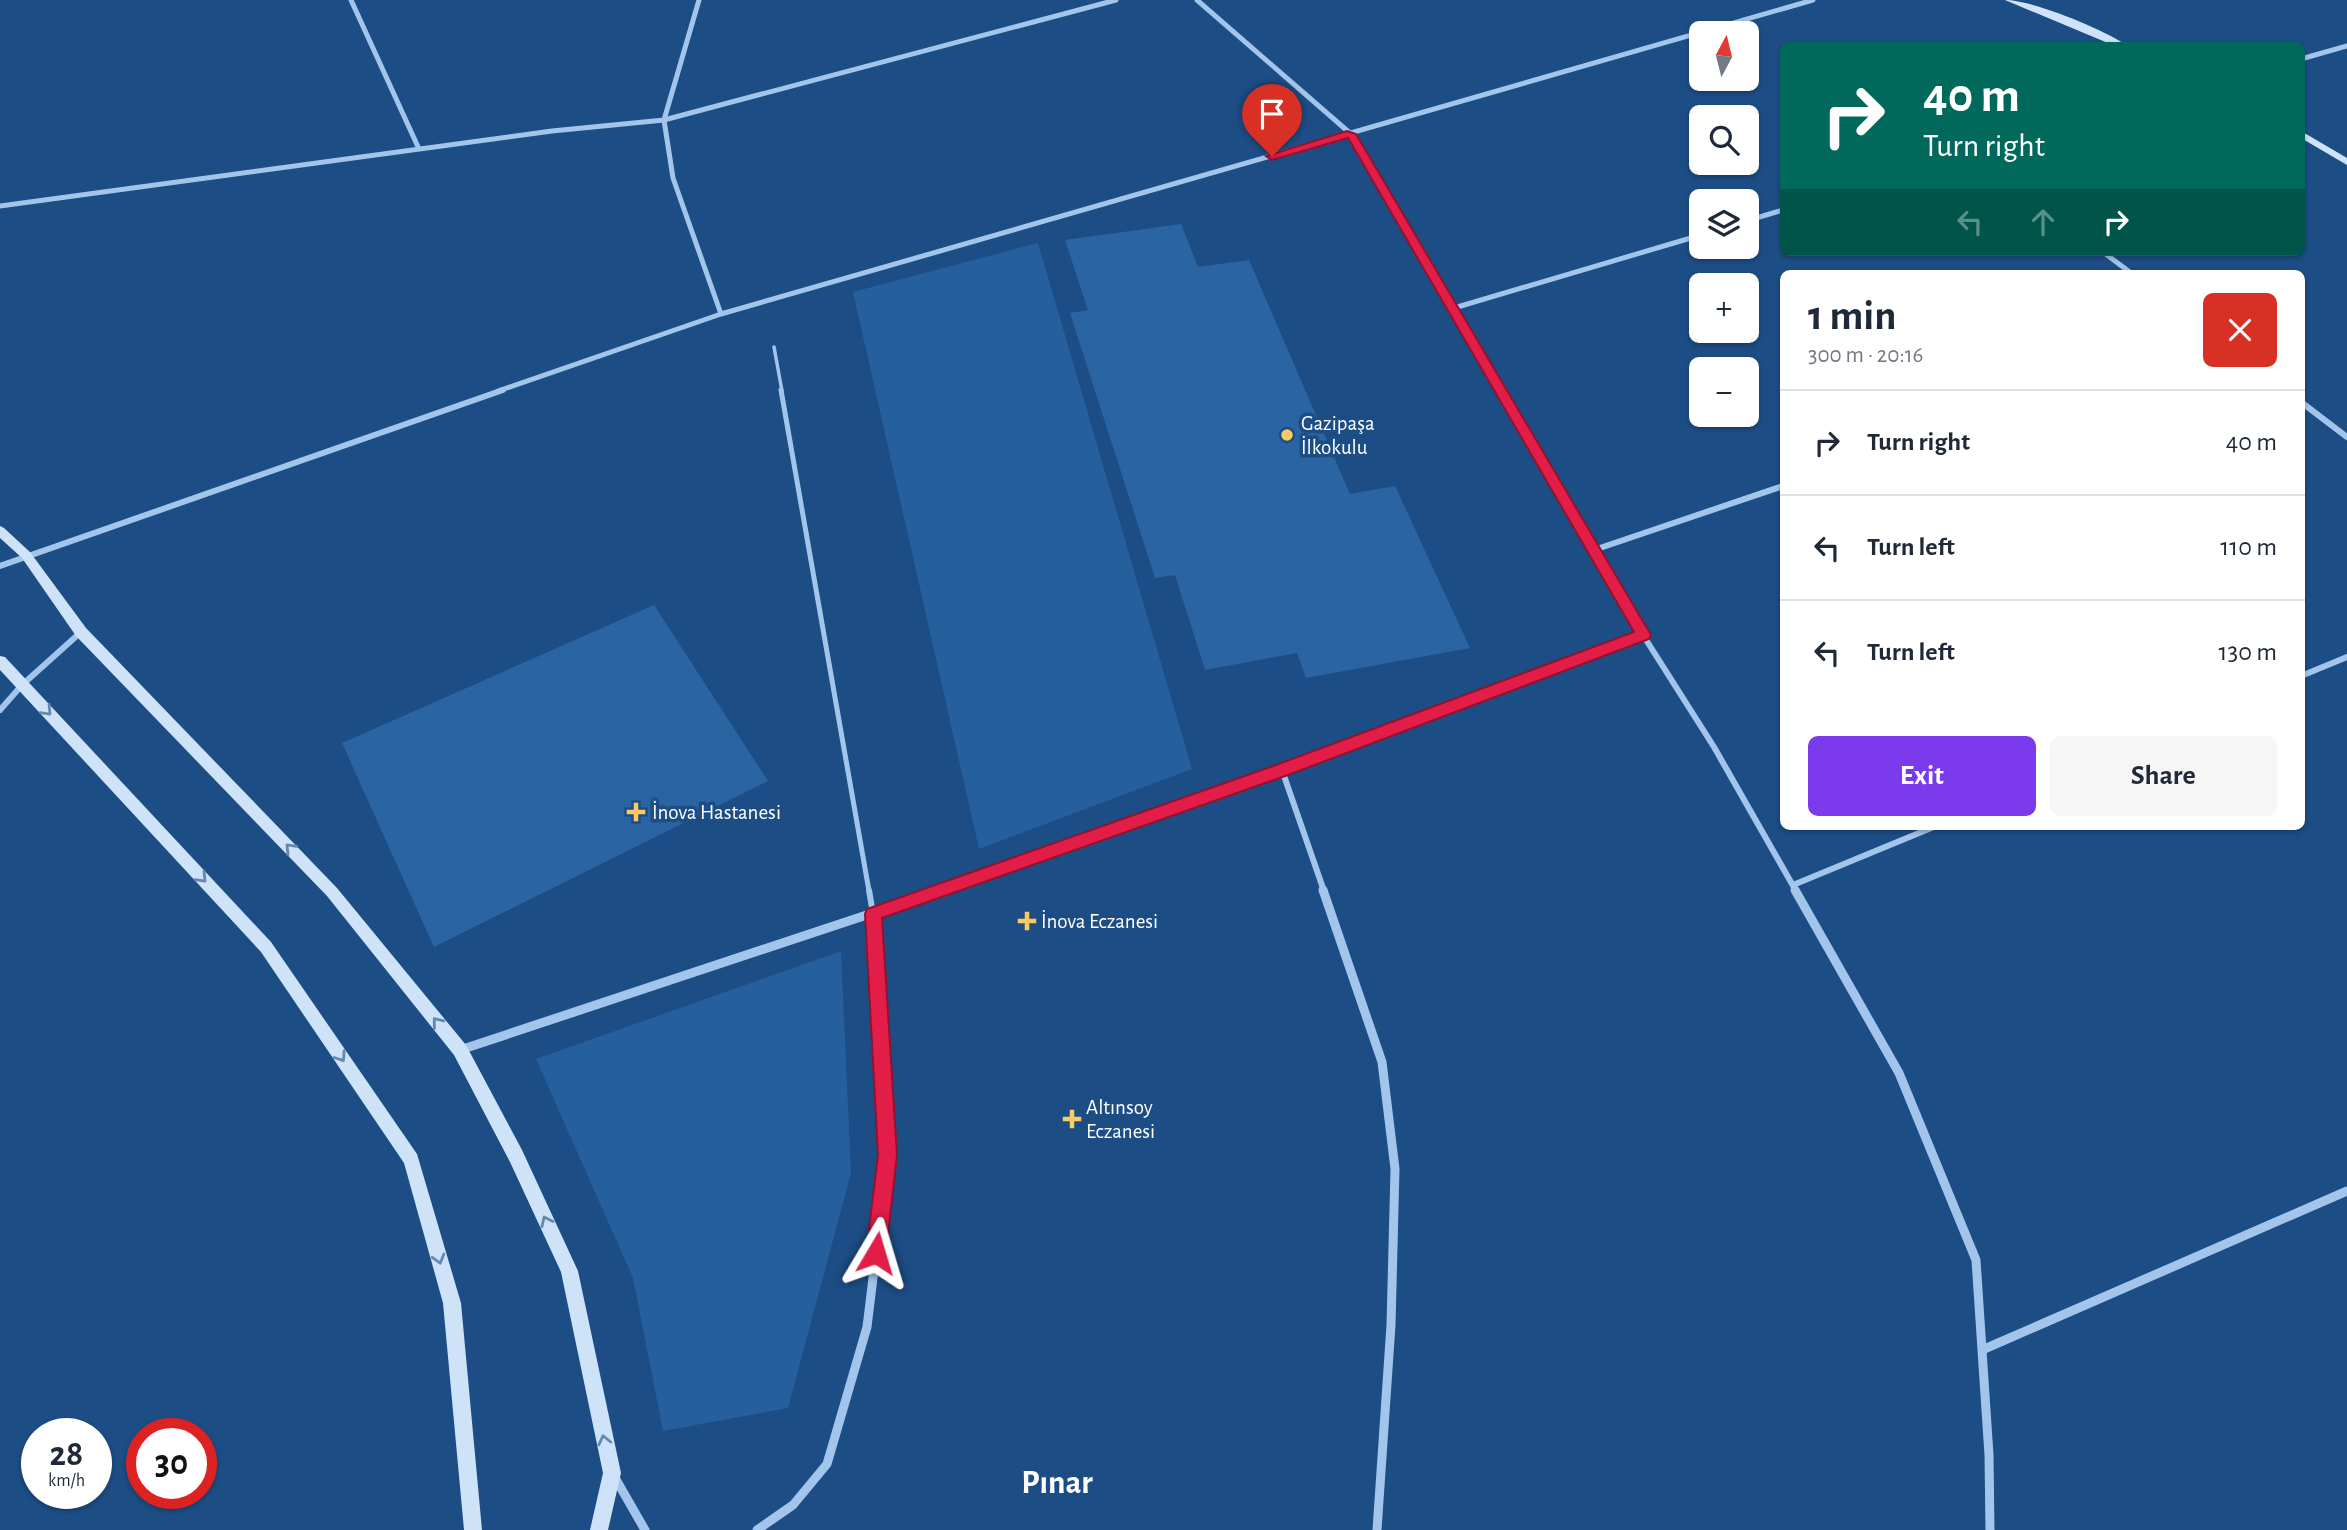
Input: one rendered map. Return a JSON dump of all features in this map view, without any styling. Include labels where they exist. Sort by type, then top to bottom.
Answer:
[{"type":"main road","points":[[2010,0],[2078,24],[2115,42]]},
{"type":"main road","points":[[2305,136],[2347,162]]},
{"type":"main road","points":[[0,531],[26,555],[81,632],[332,892],[460,1050],[516,1156],[569,1270],[612,1473],[599,1530]]},
{"type":"main road","points":[[0,662],[266,947],[411,1160],[452,1303],[473,1530]]},
{"type":"street","points":[[351,0],[419,149]]},
{"type":"street","points":[[699,0],[664,120],[673,178],[721,314]]},
{"type":"street","points":[[0,206],[552,131],[664,120],[1116,0]]},
{"type":"street","points":[[1197,0],[1351,134],[1643,635],[1714,747],[1899,1073],[1976,1261],[1990,1455],[1990,1530]]},
{"type":"street","points":[[0,566],[721,314],[1813,0]]},
{"type":"street","points":[[2305,58],[2347,46]]},
{"type":"street","points":[[1759,217],[1780,212]]},
{"type":"street","points":[[1454,308],[1689,239]]},
{"type":"street","points":[[2108,256],[2127,270]]},
{"type":"street","points":[[2305,405],[2347,437]]},
{"type":"street","points":[[1594,550],[1780,487]]},
{"type":"street","points":[[0,710],[22,684],[81,632]]},
{"type":"street","points":[[460,1050],[873,914],[1282,770],[1643,635]]},
{"type":"street","points":[[2305,674],[2347,657]]},
{"type":"street","points":[[1282,770],[1382,1062],[1395,1170],[1391,1325],[1377,1530]]},
{"type":"street","points":[[1793,885],[1926,830]]},
{"type":"street","points":[[757,1530],[793,1505],[827,1464],[867,1327],[888,1155],[873,914]]},
{"type":"street","points":[[1982,1350],[2347,1191]]},
{"type":"street","points":[[612,1473],[645,1530]]},
{"type":"lane","points":[[774,347],[873,914]]},
{"type":"shaded area","points":[[1038,243],[1192,769],[979,849],[853,292]]},
{"type":"shaded area","points":[[841,951],[851,1173],[788,1408],[663,1431],[633,1278],[536,1059]]},
{"type":"building","points":[[1181,224],[1198,267],[1249,260],[1350,494],[1395,486],[1470,648],[1306,678],[1297,653],[1205,670],[1175,575],[1155,578],[1070,313],[1088,310],[1065,240]]},
{"type":"building","points":[[654,605],[768,781],[434,947],[342,743]]},
{"type":"place","name":"Gazipaşa İlkokulu","points":[[1287,435]]},
{"type":"place","name":"İnova Hastanesi","points":[[636,812]]},
{"type":"place","name":"İnova Eczanesi","points":[[1027,921]]},
{"type":"place","name":"Altınsoy Eczanesi","points":[[1072,1119]]},
{"type":"district","name":"Pınar","points":[[1057,1481]]},
{"type":"route","points":[[876,1253],[888,1155],[873,914],[1282,770],[1643,635],[1351,134],[1272,156]]}]
